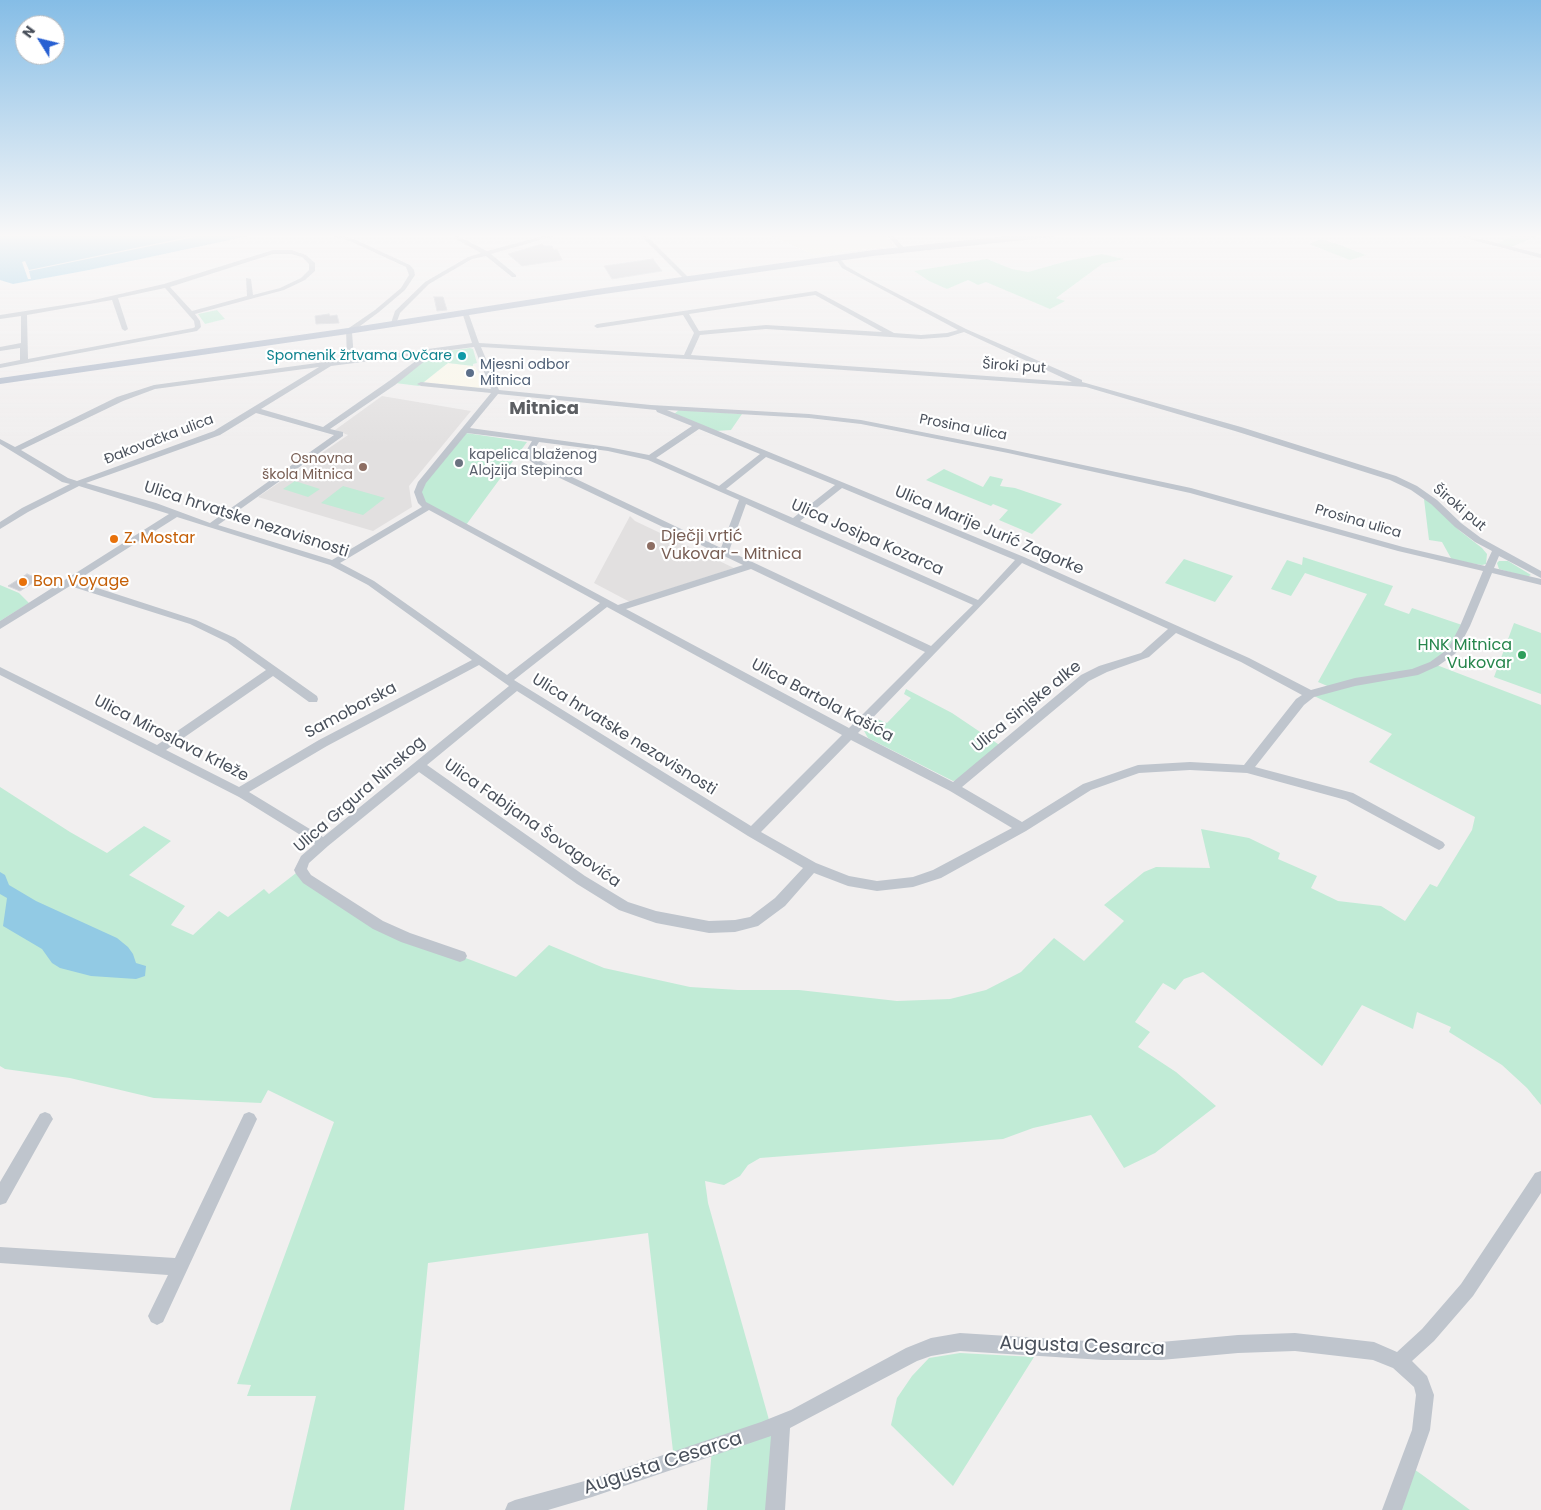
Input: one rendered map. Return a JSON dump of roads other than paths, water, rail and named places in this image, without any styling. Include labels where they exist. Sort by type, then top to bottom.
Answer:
[{"type":"main road","points":[[0,381],[348,331],[516,304]]},
{"type":"street","points":[[0,317],[24,315],[80,304]]},
{"type":"street","points":[[117,304],[126,329]]},
{"type":"street","points":[[0,366],[195,330],[198,324],[183,304]]},
{"type":"street","points":[[191,313],[225,304]]},
{"type":"street","points":[[351,361],[348,331],[386,304]]},
{"type":"street","points":[[394,323],[398,312],[406,304]]},
{"type":"street","points":[[597,326],[741,304]]},
{"type":"street","points":[[836,304],[892,335]]},
{"type":"street","points":[[914,304],[964,330],[1087,385]]},
{"type":"street","points":[[333,563],[428,507],[418,497],[419,488],[496,392],[476,345],[465,312]]},
{"type":"street","points":[[685,313],[696,333],[687,357]]},
{"type":"street","points":[[24,315],[24,361]]},
{"type":"street","points":[[862,333],[871,330],[869,323]]},
{"type":"street","points":[[696,333],[756,327],[936,336],[964,330]]},
{"type":"street","points":[[0,349],[24,345]]},
{"type":"street","name":"Široki put","points":[[433,351],[476,345],[687,357],[1087,385],[1238,429],[1393,478],[1414,488],[1434,502],[1467,533],[1496,552],[1541,575]]},
{"type":"street","points":[[324,429],[392,383],[433,351]]},
{"type":"street","name":"Đakovačka ulica","points":[[79,483],[217,433],[329,364],[433,351]]},
{"type":"street","points":[[15,450],[120,399],[154,386],[329,364]]},
{"type":"street","name":"Prosina ulica","points":[[421,384],[651,407],[836,419],[936,436],[1191,491],[1401,549],[1541,582]]},
{"type":"street","name":"Ulica Marije Jurić Zagorke","points":[[651,407],[1020,559],[1245,660],[1310,694]]},
{"type":"street","points":[[211,526],[340,434],[255,410]]},
{"type":"street","points":[[650,458],[698,426]]},
{"type":"street","name":"Ulica Josipa Kozarca","points":[[464,430],[608,449],[650,458],[979,604]]},
{"type":"street","points":[[537,440],[527,454],[528,458],[572,481],[932,651]]},
{"type":"street","name":"Ulica hrvatske nezavisnosti","points":[[0,442],[54,475],[333,563],[371,583],[511,683],[752,833],[812,867],[848,881],[877,886],[913,882],[937,874],[1022,828],[1086,786],[1138,769],[1190,766],[1247,769],[1349,796],[1439,845]]},
{"type":"street","points":[[720,490],[765,454]]},
{"type":"street","points":[[0,526],[25,510],[79,483]]},
{"type":"street","points":[[793,522],[840,485]]},
{"type":"street","points":[[724,553],[744,500]]},
{"type":"street","name":"Ulica Bartola Kašića","points":[[428,507],[954,788],[1022,828]]},
{"type":"street","points":[[0,515],[25,510]]},
{"type":"street","points":[[0,626],[176,514]]},
{"type":"street","points":[[1247,769],[1300,702],[1310,694],[1355,682],[1414,672],[1443,658],[1452,651],[1465,626],[1496,552]]},
{"type":"street","points":[[752,833],[979,604],[1020,559]]},
{"type":"street","points":[[619,608],[750,566]]},
{"type":"street","points":[[68,582],[193,622],[231,640],[314,699]]},
{"type":"street","points":[[511,683],[608,602]]},
{"type":"street","name":"Ulica Sinjske alke","points":[[954,788],[1085,678],[1103,669],[1145,655],[1175,628]]},
{"type":"street","name":"Samoborska","points":[[240,792],[324,744],[479,661]]},
{"type":"street","points":[[158,750],[274,670]]},
{"type":"street","name":"Ulica Miroslava Krleže","points":[[0,671],[240,792],[324,843]]},
{"type":"street","name":"Ulica Grgura Ninskog","points":[[460,956],[406,938],[378,925],[307,879],[300,870],[305,860],[324,843],[418,765],[511,683]]},
{"type":"street","name":"Ulica Fabijana Šovagovića","points":[[418,765],[581,880],[624,906],[656,917],[709,927],[734,926],[753,922],[780,902],[812,867]]},
{"type":"street","points":[[0,1197],[45,1120]]},
{"type":"street","points":[[157,1316],[250,1120]]},
{"type":"street","points":[[1398,1362],[1428,1335],[1467,1290],[1541,1178]]},
{"type":"street","points":[[0,1255],[179,1267]]},
{"type":"street","name":"Augusta Cesarca","points":[[515,1510],[592,1488],[762,1431],[797,1416],[912,1354],[931,1347],[960,1342],[1103,1351],[1161,1351],[1238,1344],[1295,1342],[1374,1351],[1398,1362],[1412,1372],[1421,1382],[1425,1395],[1421,1430],[1392,1510]]},
{"type":"street","points":[[775,1510],[781,1423]]},
{"type":"water","points":[[0,872],[5,875],[9,885],[36,901],[117,938],[128,947],[136,963],[146,966],[145,976],[136,979],[91,976],[60,968],[52,963],[42,949],[3,926],[7,898],[0,894]]},
{"type":"place","name":"Spomenik žrtvama Ovčare","points":[[462,356]]},
{"type":"place","name":"Mjesni odbor Mitnica","points":[[470,373]]},
{"type":"place","name":"kapelica blaženog Alojzija Stepinca","points":[[459,463]]},
{"type":"place","name":"Osnovna škola Mitnica","points":[[363,467]]},
{"type":"place","name":"Z. Mostar","points":[[114,539]]},
{"type":"place","name":"Dječji vrtić Vukovar - Mitnica","points":[[651,546]]},
{"type":"place","name":"Bon Voyage","points":[[23,582]]},
{"type":"place","name":"HNK Mitnica Vukovar","points":[[1522,655]]},
{"type":"district","name":"Mitnica","points":[[544,409]]}]
